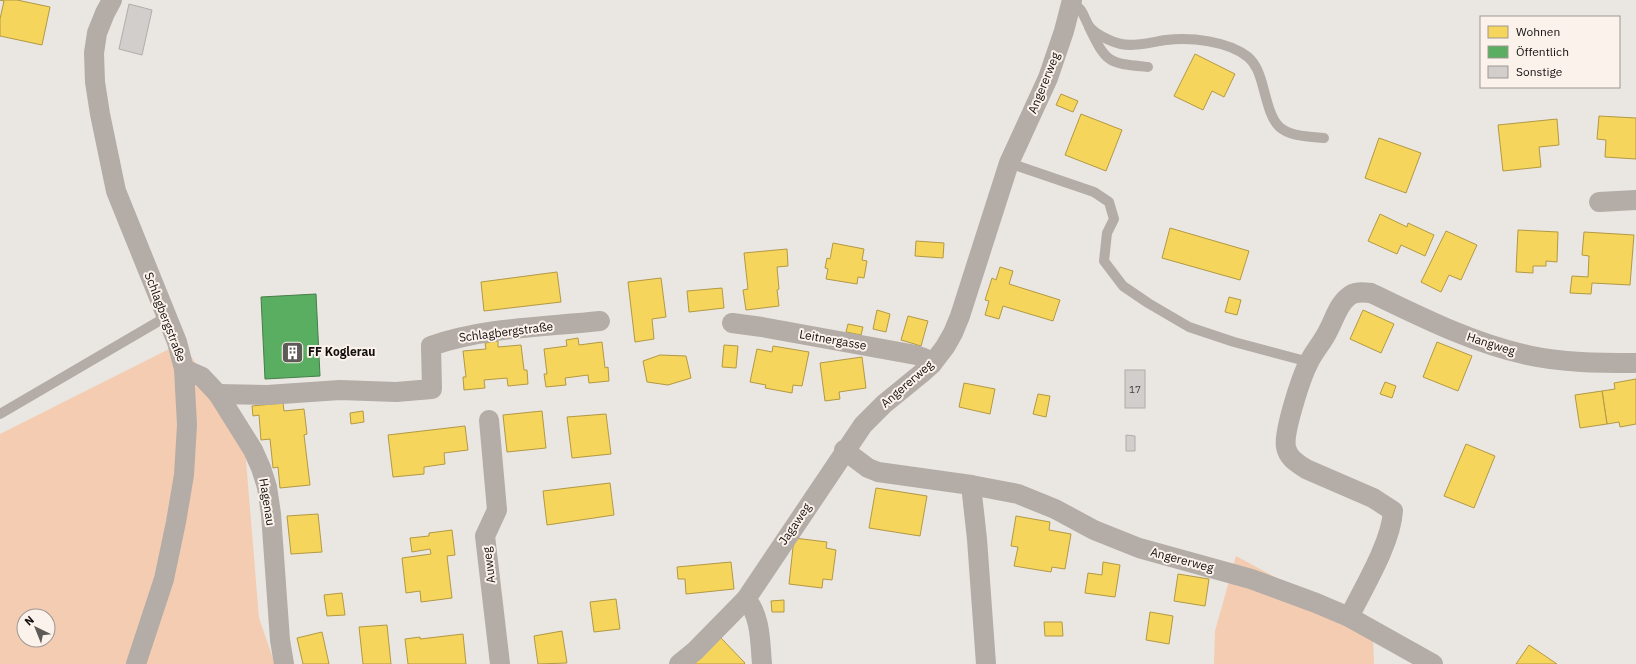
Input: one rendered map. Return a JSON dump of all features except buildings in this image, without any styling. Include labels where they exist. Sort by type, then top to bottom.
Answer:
[{"type":"street","name":"Schlagbergstraße","points":[[112,0],[97,33],[94,53],[95,82],[100,114],[116,191],[177,342],[184,369],[187,425],[184,475],[164,579],[136,664]]},
{"type":"street","name":"Angererweg","points":[[1072,2],[1048,78],[1009,163],[960,316],[945,347],[932,364],[872,415],[844,450],[868,468],[878,472],[971,485],[1018,494],[1038,501],[1094,530],[1132,546],[1251,579],[1281,589],[1349,617],[1433,664]]},
{"type":"street","points":[[1599,202],[1636,200]]},
{"type":"street","name":"Hangweg","points":[[1309,362],[1348,296],[1354,293],[1362,292],[1371,293],[1476,340],[1527,355],[1556,360],[1592,363],[1636,363]]},
{"type":"street","name":"Schlagbergstraße","points":[[218,394],[267,395],[340,390],[396,392],[432,389],[431,346],[452,339],[486,332],[600,321]]},
{"type":"street","name":"Leitnergasse","points":[[732,323],[762,327],[916,356],[924,358],[932,364]]},
{"type":"street","points":[[1309,362],[1286,436],[1286,446],[1289,455],[1295,463],[1306,469],[1367,495],[1393,511],[1393,521],[1386,542],[1349,617]]},
{"type":"street","name":"Hagenau","points":[[184,369],[202,377],[218,394],[253,450],[262,468],[267,487],[271,514],[280,640],[284,664]]},
{"type":"street","name":"Auweg","points":[[489,420],[497,510],[485,536],[500,664]]},
{"type":"street","name":"Jagaweg","points":[[679,664],[695,651],[746,599],[844,450]]},
{"type":"street","points":[[971,485],[978,539],[986,664]]},
{"type":"street","points":[[746,599],[751,605],[758,622],[762,664]]},
{"type":"lane","points":[[1072,2],[1083,12],[1102,51],[1112,62],[1148,67]]},
{"type":"lane","points":[[1089,27],[1105,38],[1122,44],[1134,45],[1168,40],[1198,39],[1235,50],[1247,57],[1259,72],[1270,111],[1274,120],[1281,128],[1288,133],[1299,136],[1324,138]]},
{"type":"lane","points":[[1009,163],[1094,192],[1109,202],[1114,219],[1107,233],[1104,261],[1123,286],[1148,303],[1189,327],[1234,342],[1309,362]]},
{"type":"lane","points":[[0,414],[166,316]]},
{"type":"shaded area","points":[[183,342],[245,448],[259,618],[275,664],[0,664],[0,434]]},
{"type":"shaded area","points":[[1236,556],[1349,617],[1373,639],[1374,664],[1214,664],[1215,631]]},
{"type":"place","name":"FF Koglerau","points":[[292,352]]}]
